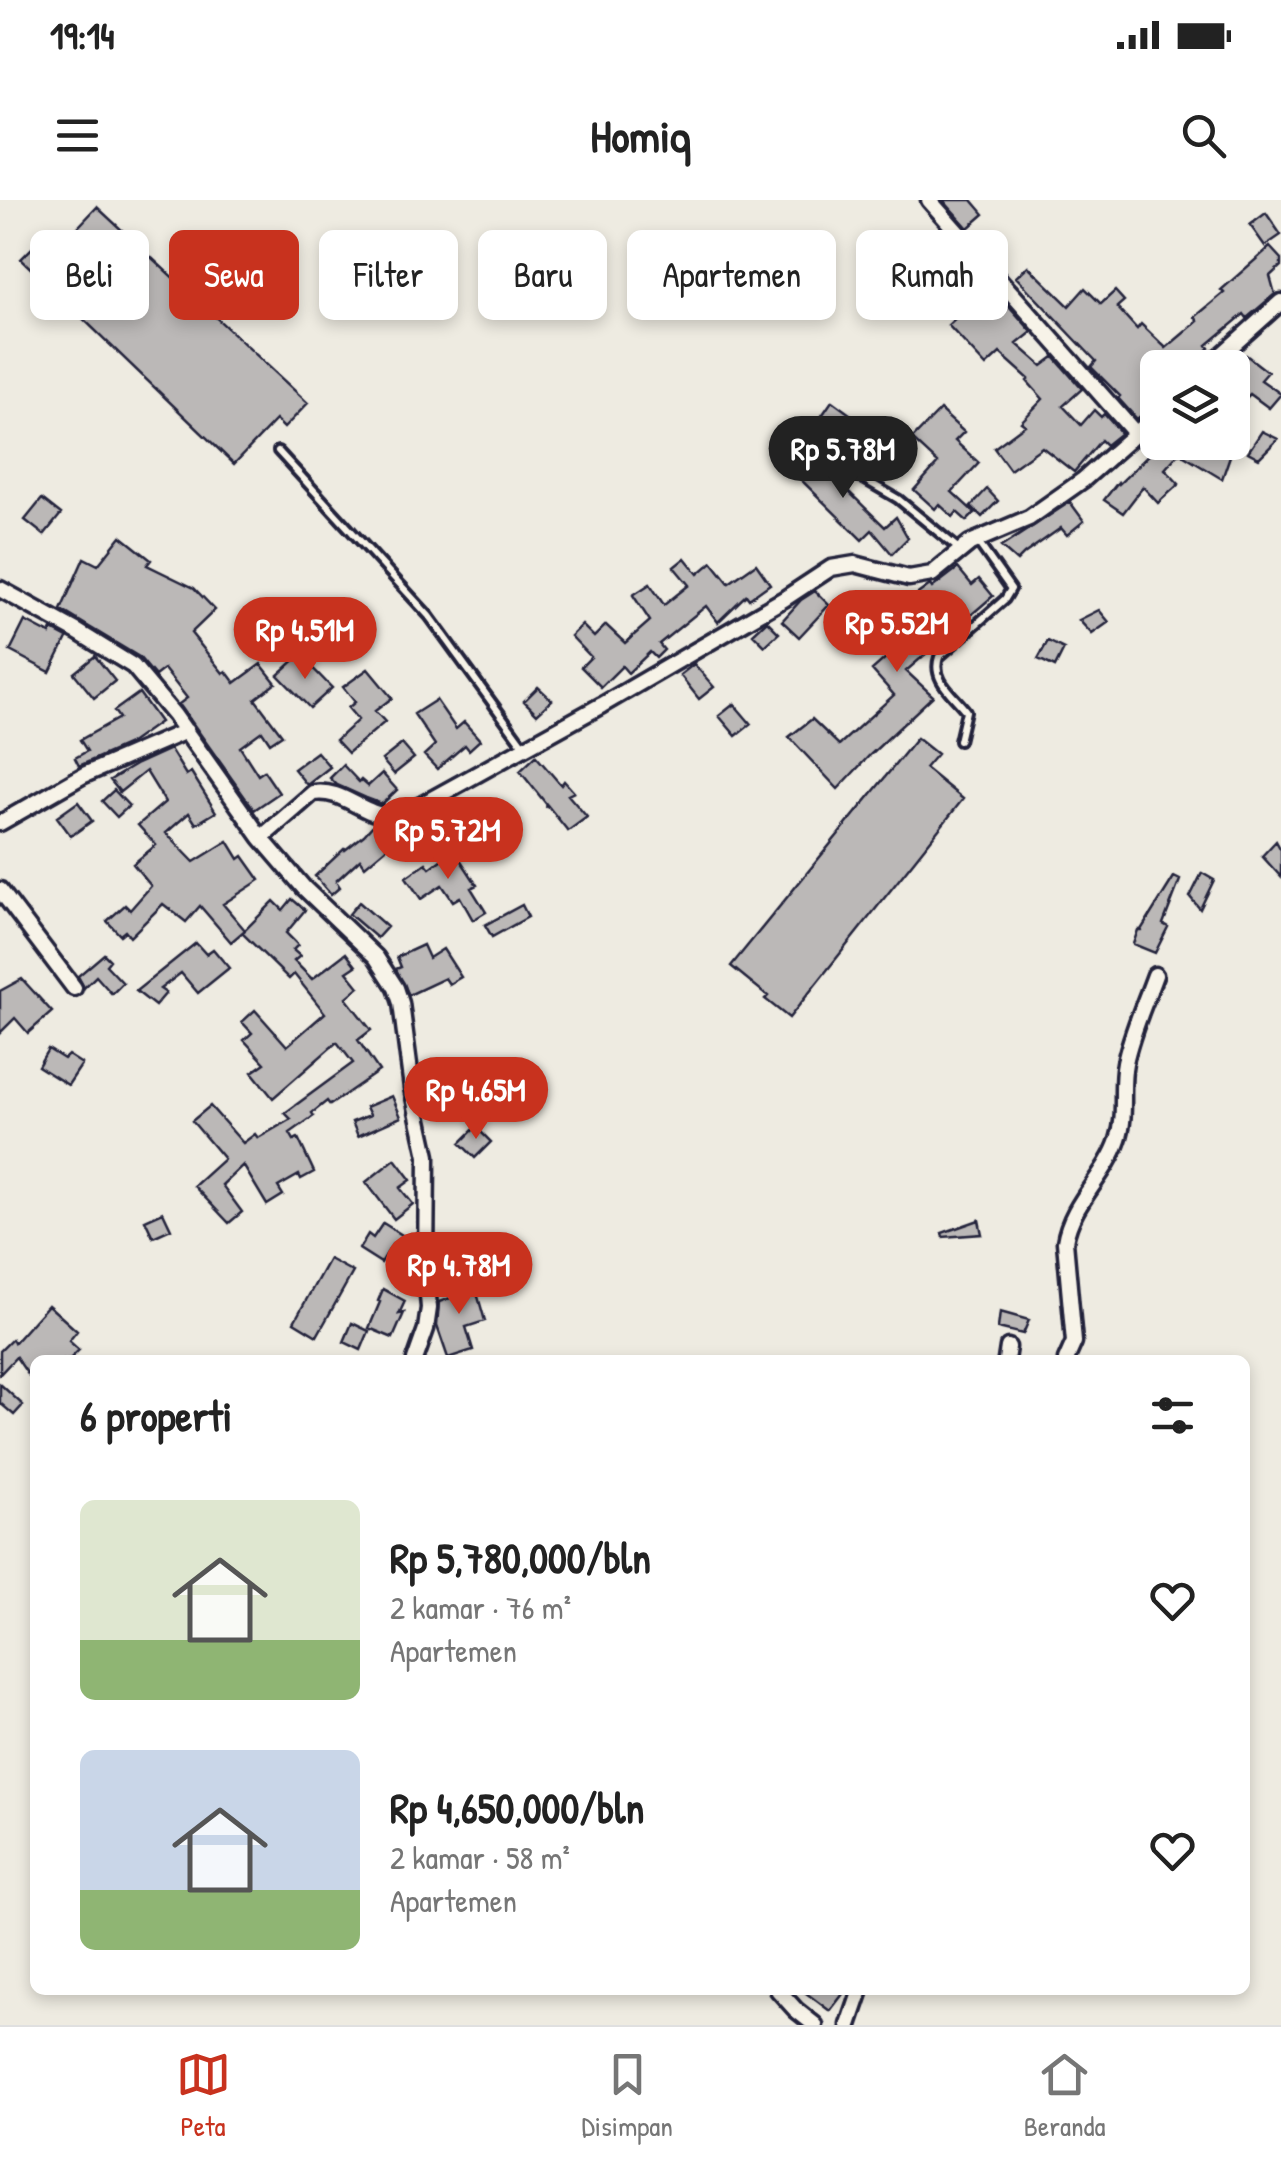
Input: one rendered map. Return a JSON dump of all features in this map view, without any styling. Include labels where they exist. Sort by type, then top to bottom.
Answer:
[{"type":"street","points":[[929,200],[1136,434]]},
{"type":"street","points":[[1227,350],[1281,302]]},
{"type":"street","points":[[261,838],[313,793],[334,793],[369,812],[396,816],[424,804],[526,749],[831,568],[855,564],[897,577],[919,578],[940,570],[976,540],[1028,518],[1083,480],[1140,430]]},
{"type":"street","points":[[0,589],[132,666],[186,731],[261,838],[304,888],[376,956],[396,988],[427,1156],[426,1270],[430,1308],[418,1355]]},
{"type":"street","points":[[0,823],[84,775],[186,731]]},
{"type":"street","points":[[0,890],[74,988]]},
{"type":"street","points":[[1068,1355],[1074,1342],[1066,1233],[1118,1140],[1124,1116],[1126,1059],[1155,974]]},
{"type":"street","points":[[782,1995],[815,2025]]},
{"type":"street","points":[[849,2025],[859,1995]]},
{"type":"lane","points":[[278,451],[429,616],[526,749]]},
{"type":"lane","points":[[824,456],[898,499],[960,551]]},
{"type":"lane","points":[[959,741],[966,711],[939,680],[936,663],[1011,589],[976,540]]},
{"type":"building","points":[[943,200],[972,200],[984,214],[968,228]]},
{"type":"building","points":[[97,207],[122,230],[75,230]]},
{"type":"building","points":[[1266,213],[1281,235],[1265,246],[1250,225]]},
{"type":"building","points":[[1270,247],[1281,259],[1281,266],[1270,276],[1275,294],[1247,318],[1244,314],[1207,345],[1207,350],[1140,350],[1137,419],[1091,367],[1096,361],[1016,277],[1028,266],[1069,306],[1085,288],[1101,304],[1115,291],[1124,301],[1117,307],[1137,329],[1141,324],[1166,348],[1198,321],[1195,317],[1224,293],[1221,290]]},
{"type":"building","points":[[30,250],[30,268],[21,259]]},
{"type":"building","points":[[149,255],[169,274],[169,320],[219,320],[308,403],[284,428],[276,420],[234,464],[84,320],[149,320]]},
{"type":"building","points":[[1008,305],[1032,332],[1017,344],[1042,366],[1054,357],[1082,389],[1063,406],[1081,425],[1094,410],[1101,417],[1104,414],[1121,433],[1106,445],[1101,440],[1074,472],[1042,447],[1010,470],[994,448],[1025,425],[1021,422],[1043,399],[1029,379],[1000,353],[986,366],[948,325],[953,320],[1008,320]]},
{"type":"building","points":[[1250,358],[1268,372],[1261,380],[1281,394],[1269,408],[1250,394]]},
{"type":"building","points":[[832,401],[909,457],[894,472],[821,417]]},
{"type":"building","points":[[940,410],[964,432],[955,441],[979,463],[952,492],[975,513],[967,521],[957,512],[953,517],[939,504],[935,509],[914,490],[938,463],[912,439]]},
{"type":"building","points":[[1262,431],[1278,439],[1259,458],[1250,449]]},
{"type":"building","points":[[798,445],[885,527],[896,517],[908,538],[892,554],[872,530],[862,540],[782,461]]},
{"type":"building","points":[[1144,460],[1173,460],[1165,469],[1179,484],[1158,503],[1143,487],[1123,513],[1104,500]]},
{"type":"building","points":[[1191,460],[1229,460],[1222,479]]},
{"type":"building","points":[[987,489],[998,501],[982,517],[971,506]]},
{"type":"building","points":[[42,499],[61,514],[44,535],[25,520]]},
{"type":"building","points":[[1070,502],[1084,521],[1067,535],[1061,528],[1017,561],[1001,547]]},
{"type":"building","points":[[121,536],[151,560],[147,565],[194,588],[215,610],[191,633],[223,673],[226,671],[235,683],[261,664],[276,683],[255,699],[282,735],[270,743],[262,731],[240,747],[258,775],[264,771],[279,793],[254,810],[179,704],[187,698],[164,669],[155,676],[139,657],[61,610],[84,558],[98,565]]},
{"type":"building","points":[[685,558],[698,574],[712,562],[729,583],[756,564],[770,584],[749,599],[746,595],[718,622],[706,606],[659,644],[664,650],[656,658],[650,652],[628,673],[622,666],[601,687],[581,667],[591,657],[571,636],[582,625],[594,637],[606,625],[625,643],[650,621],[633,595],[650,584],[664,605],[689,585],[674,567]]},
{"type":"building","points":[[958,568],[972,585],[979,579],[993,596],[906,671],[933,696],[838,789],[789,737],[812,719],[839,745],[894,695],[872,670],[913,634],[888,609],[902,595],[908,601]]},
{"type":"building","points":[[815,591],[829,605],[799,637],[782,621]]},
{"type":"building","points":[[871,602],[885,617],[864,637],[850,622]]},
{"type":"building","points":[[1099,610],[1109,622],[1092,634],[1079,620]]},
{"type":"building","points":[[25,621],[67,638],[50,672],[10,651]]},
{"type":"building","points":[[767,621],[779,633],[765,646],[753,634]]},
{"type":"building","points":[[1048,641],[1064,649],[1055,667],[1038,659]]},
{"type":"building","points":[[300,655],[332,688],[310,708],[278,675]]},
{"type":"building","points":[[95,656],[115,681],[94,698],[74,673]]},
{"type":"building","points":[[694,664],[714,687],[699,699],[680,675]]},
{"type":"building","points":[[368,669],[392,698],[375,711],[385,722],[348,753],[336,740],[358,720],[348,708],[355,702],[343,687]]},
{"type":"building","points":[[538,687],[552,700],[537,714],[524,701]]},
{"type":"building","points":[[139,693],[160,722],[129,744],[79,766],[75,758],[87,751],[80,740],[119,718],[114,711]]},
{"type":"building","points":[[436,700],[456,729],[464,722],[480,740],[469,750],[465,745],[437,769],[424,755],[435,745],[414,714]]},
{"type":"building","points":[[734,704],[751,724],[736,736],[719,716]]},
{"type":"building","points":[[917,738],[937,754],[925,768],[963,799],[789,1018],[731,966]]},
{"type":"building","points":[[402,744],[414,758],[394,774],[382,760]]},
{"type":"building","points":[[170,749],[186,775],[191,772],[216,812],[196,824],[189,813],[166,833],[194,862],[228,841],[260,880],[223,904],[245,930],[231,942],[200,906],[186,922],[163,904],[130,937],[125,931],[120,935],[107,921],[125,905],[130,910],[151,886],[133,864],[156,845],[138,825],[165,802],[146,771],[120,792],[110,780]]},
{"type":"building","points":[[317,752],[330,767],[307,785],[294,769]]},
{"type":"building","points":[[536,756],[561,785],[564,781],[574,792],[568,795],[587,817],[568,831],[520,771]]},
{"type":"building","points":[[343,765],[368,786],[382,773],[397,790],[382,804],[337,785],[330,778]]},
{"type":"building","points":[[114,790],[129,806],[117,817],[102,801]]},
{"type":"building","points":[[78,802],[92,821],[71,836],[57,817]]},
{"type":"building","points":[[374,824],[385,826],[397,839],[365,866],[360,859],[336,881],[340,887],[331,895],[315,876]]},
{"type":"building","points":[[1276,841],[1281,850],[1281,877],[1262,856]]},
{"type":"building","points":[[454,850],[477,885],[471,888],[486,912],[473,920],[460,897],[453,901],[442,885],[421,899],[406,877],[426,863],[430,868]]},
{"type":"building","points":[[1202,873],[1214,880],[1200,909],[1190,897]]},
{"type":"building","points":[[1174,877],[1180,880],[1163,924],[1168,927],[1155,953],[1133,944],[1138,930]]},
{"type":"building","points":[[292,899],[305,910],[286,933],[298,945],[293,950],[300,956],[294,961],[312,979],[346,953],[356,966],[347,972],[359,987],[346,998],[371,1030],[358,1040],[379,1071],[330,1105],[327,1101],[290,1133],[294,1140],[298,1138],[314,1172],[278,1187],[283,1195],[267,1205],[243,1165],[222,1185],[242,1212],[229,1223],[194,1186],[224,1159],[192,1121],[210,1106],[243,1143],[255,1134],[258,1138],[291,1119],[285,1113],[353,1063],[337,1042],[273,1098],[252,1072],[265,1063],[244,1040],[252,1033],[242,1022],[255,1010],[287,1046],[325,1013],[294,974],[289,979],[242,933],[274,901],[283,910]]},
{"type":"building","points":[[359,902],[387,927],[377,938],[349,914]]},
{"type":"building","points":[[522,905],[528,917],[492,937],[485,925]]},
{"type":"building","points":[[196,943],[206,954],[213,949],[229,968],[198,993],[181,973],[160,989],[166,993],[155,1006],[136,991]]},
{"type":"building","points":[[423,945],[429,958],[443,949],[461,977],[449,984],[445,978],[409,995],[396,969],[401,967],[397,957]]},
{"type":"building","points":[[104,954],[110,960],[106,965],[123,983],[112,994],[96,976],[84,988],[78,976]]},
{"type":"building","points":[[22,979],[52,1012],[28,1033],[15,1018],[0,1033],[0,991]]},
{"type":"building","points":[[48,1049],[82,1064],[68,1085],[38,1066]]},
{"type":"building","points":[[457,1064],[462,1078],[424,1092],[421,1078]]},
{"type":"building","points":[[392,1096],[401,1117],[358,1136],[352,1122],[370,1115],[366,1107]]},
{"type":"building","points":[[476,1127],[491,1142],[475,1158],[460,1143]]},
{"type":"building","points":[[395,1159],[411,1180],[400,1188],[413,1204],[394,1219],[366,1182]]},
{"type":"building","points":[[163,1212],[171,1229],[153,1237],[145,1220]]},
{"type":"building","points":[[979,1220],[982,1234],[943,1237],[942,1233]]},
{"type":"building","points":[[383,1223],[410,1240],[403,1251],[392,1245],[381,1263],[359,1249],[368,1234],[373,1238]]},
{"type":"building","points":[[489,1246],[506,1261],[490,1281],[472,1266]]},
{"type":"building","points":[[329,1259],[353,1272],[317,1336],[294,1322]]},
{"type":"building","points":[[466,1266],[471,1272],[485,1321],[466,1327],[473,1350],[447,1355],[437,1326],[439,1302],[453,1297],[464,1302],[469,1292],[453,1278]]},
{"type":"building","points":[[383,1289],[405,1301],[393,1338],[369,1328]]},
{"type":"building","points":[[48,1305],[77,1331],[69,1341],[79,1350],[74,1355],[30,1355],[30,1378],[16,1357],[0,1374],[0,1351],[12,1339],[14,1343]]},
{"type":"building","points":[[1000,1312],[1029,1320],[1023,1334],[998,1328]]},
{"type":"building","points":[[352,1323],[369,1331],[361,1350],[344,1342]]},
{"type":"building","points":[[0,1384],[23,1405],[14,1415],[0,1403]]},
{"type":"building","points":[[809,1995],[842,1995],[830,2011]]}]
